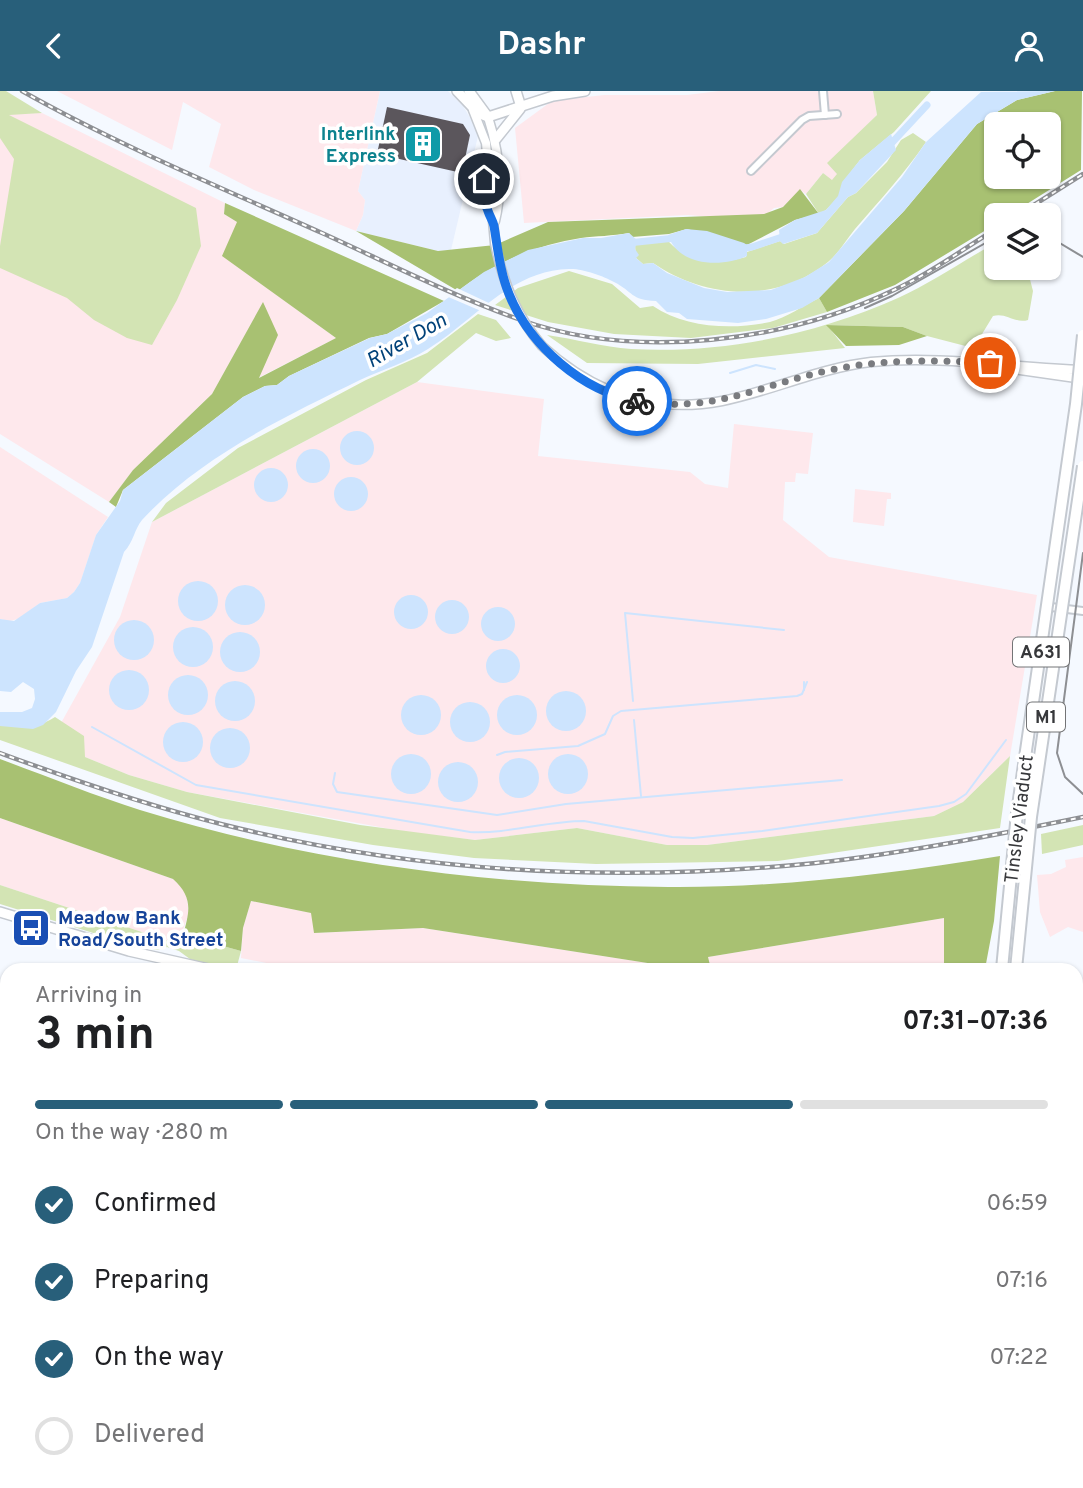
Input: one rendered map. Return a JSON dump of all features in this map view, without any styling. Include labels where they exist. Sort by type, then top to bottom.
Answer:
[{"type":"highway","name":"Tinsley Viaduct","points":[[1004,963],[1017,813],[1074,417],[1083,335]]},
{"type":"highway","name":"Tinsley Viaduct","points":[[1005,963],[1020,813],[1083,380]]},
{"type":"highway","name":"Tinsley Viaduct","points":[[1019,963],[1031,817],[1083,465]]},
{"type":"highway","name":"Tinsley Viaduct","points":[[1019,963],[1034,818],[1083,494]]},
{"type":"main road","points":[[457,91],[472,107],[488,117],[553,96],[585,91]]},
{"type":"main road","points":[[470,91],[488,117]]},
{"type":"main road","points":[[516,91],[521,107]]},
{"type":"main road","points":[[496,139],[521,107]]},
{"type":"main road","points":[[0,912],[129,951],[182,963]]},
{"type":"street","points":[[823,91],[825,115]]},
{"type":"street","points":[[472,107],[483,132],[489,167],[495,243],[509,295],[523,322],[542,346],[561,364],[604,390],[630,400],[691,405],[723,401],[827,370],[869,362],[919,360],[1083,370]]},
{"type":"street","points":[[751,171],[809,116],[837,114]]},
{"type":"street","points":[[488,117],[496,139],[499,183],[494,224]]},
{"type":"street","points":[[990,363],[1083,380]]},
{"type":"street","points":[[1051,607],[1083,611]]},
{"type":"shaded area","points":[[57,91],[380,91],[358,191],[365,200],[363,215],[356,231],[254,190],[209,167],[221,124],[183,102],[172,150]]},
{"type":"shaded area","points":[[380,91],[448,91],[463,106],[472,121],[478,136],[451,250],[438,251],[356,231],[363,215],[365,200],[358,191]]},
{"type":"shaded area","points":[[719,91],[873,91],[877,115],[828,163],[838,174],[832,181],[823,173],[806,194],[800,190],[783,207],[774,208],[759,221],[688,215],[524,223],[515,128],[552,101],[604,95],[687,95]]},
{"type":"shaded area","points":[[42,113],[225,203],[224,214],[240,224],[223,256],[336,338],[258,378],[263,303],[212,394],[133,470],[109,502],[0,434],[0,114]]},
{"type":"shaded area","points":[[417,382],[544,399],[538,456],[690,472],[705,484],[728,488],[734,424],[813,433],[808,474],[796,473],[795,482],[785,482],[783,520],[829,557],[1037,595],[1010,756],[963,802],[934,816],[707,845],[667,845],[577,828],[475,840],[407,832],[187,792],[129,775],[85,757],[61,723],[120,617],[152,522]]},
{"type":"shaded area","points":[[0,447],[108,517],[96,535],[80,583],[74,592],[67,598],[40,603],[18,619],[10,621],[0,619]]},
{"type":"shaded area","points":[[855,489],[891,493],[891,499],[887,499],[884,526],[853,522]]},
{"type":"shaded area","points":[[0,818],[173,879],[186,891],[189,913],[178,944],[0,885]]},
{"type":"shaded area","points":[[1083,857],[1083,932],[1068,927],[1050,937],[1040,912],[1037,875],[1051,874],[1066,867],[1065,860]]},
{"type":"shaded area","points":[[251,901],[312,913],[315,933],[423,928],[648,963],[266,963],[241,958],[243,928]]},
{"type":"shaded area","points":[[944,918],[944,963],[710,963],[708,957]]},
{"type":"green space","points":[[0,91],[6,91],[42,113],[9,115],[196,208],[201,246],[177,300],[152,345],[127,338],[94,320],[67,298],[0,268],[0,246],[14,159],[0,138]]},
{"type":"green space","points":[[873,91],[931,91],[894,132],[860,160],[843,182],[839,196],[819,214],[806,194],[823,173],[832,180],[837,174],[827,163],[877,115]]},
{"type":"green space","points":[[1055,91],[1082,91],[1081,170],[1061,182],[1061,112],[997,112],[1017,100]]},
{"type":"green space","points":[[984,120],[984,189],[1051,189],[1028,203],[984,203],[984,231],[895,285],[827,312],[819,298],[904,211],[977,124]]},
{"type":"green space","points":[[913,133],[926,142],[918,153],[835,255],[808,276],[764,290],[718,290],[673,275],[653,263],[643,264],[636,258],[635,245],[668,241],[695,259],[724,261],[746,257],[747,252],[780,241],[784,244],[817,233],[848,197],[856,193],[887,162],[901,140]]},
{"type":"green space","points":[[800,189],[819,214],[795,220],[747,245],[687,229],[669,234],[632,237],[629,233],[581,238],[532,250],[500,264],[458,291],[356,231],[438,251],[495,245],[548,222],[764,214],[783,207]]},
{"type":"green space","points":[[225,203],[444,301],[387,334],[369,338],[289,376],[277,385],[265,386],[243,397],[123,490],[116,507],[109,502],[133,470],[212,394],[263,302],[278,335],[259,378],[336,338],[222,256],[237,222],[224,214]]},
{"type":"green space","points":[[984,250],[984,280],[1030,280],[1033,291],[1028,320],[993,316],[979,339],[977,349],[903,327],[827,325],[845,348],[698,364],[587,363],[547,335],[631,349],[665,350],[734,345],[801,332],[834,322],[898,298]]},
{"type":"green space","points":[[569,271],[612,284],[640,308],[653,306],[694,323],[740,326],[770,322],[819,298],[827,312],[773,328],[691,338],[614,334],[548,322],[495,305],[518,288]]},
{"type":"green space","points":[[478,314],[496,320],[511,338],[496,341],[476,333],[417,382],[152,522],[166,503],[238,448],[366,380],[427,353]]},
{"type":"green space","points":[[826,325],[903,327],[927,336],[899,345],[846,346]]},
{"type":"green space","points":[[55,717],[84,736],[85,757],[129,775],[187,792],[360,825],[475,840],[577,828],[667,845],[707,845],[934,816],[963,802],[1010,756],[1000,828],[778,861],[596,864],[474,858],[373,845],[220,818],[0,740],[0,723],[28,727]]},
{"type":"green space","points":[[0,759],[122,804],[204,828],[334,857],[467,876],[601,886],[709,887],[834,879],[1000,856],[994,921],[986,963],[944,963],[944,918],[708,957],[710,963],[648,963],[423,928],[314,933],[311,913],[251,901],[243,928],[241,951],[183,935],[187,919],[187,898],[173,879],[0,818]]},
{"type":"green space","points":[[1083,825],[1083,845],[1042,854],[1041,834]]},
{"type":"green space","points":[[0,885],[178,944],[183,935],[241,951],[238,963],[194,962],[179,951],[167,947],[157,950],[119,941],[0,904]]},
{"type":"water","name":"River Don","points":[[1055,91],[1017,100],[997,112],[984,112],[984,120],[977,124],[904,211],[819,298],[802,308],[766,319],[738,323],[687,319],[679,313],[667,312],[656,301],[637,297],[599,275],[574,269],[548,272],[510,288],[420,354],[331,394],[244,440],[216,458],[165,497],[139,524],[124,552],[92,647],[76,671],[56,712],[43,725],[33,729],[0,726],[0,712],[22,712],[32,708],[35,699],[34,689],[23,682],[11,692],[0,691],[0,619],[14,621],[40,603],[67,598],[74,592],[80,583],[96,535],[120,501],[123,490],[243,397],[265,386],[277,385],[289,376],[370,338],[387,334],[427,313],[484,272],[528,250],[583,238],[629,233],[637,240],[635,249],[639,255],[636,258],[643,264],[653,263],[667,273],[704,288],[727,292],[771,290],[805,277],[829,262],[902,177],[926,142],[981,92]]},
{"type":"water","points":[[891,134],[896,150],[856,193],[848,197],[817,233],[783,244],[780,241],[779,230],[795,220],[826,210],[838,196],[842,182],[860,160]]},
{"type":"water","points":[[686,229],[707,231],[744,243],[747,245],[747,256],[713,263],[691,258],[673,245],[668,235]]},
{"type":"water","points":[[357,431],[369,436],[374,448],[369,460],[357,465],[345,460],[340,448],[345,436]]},
{"type":"water","points":[[313,449],[325,454],[330,466],[325,478],[313,483],[301,478],[296,466],[301,454]]},
{"type":"water","points":[[271,468],[283,473],[288,485],[283,497],[271,502],[259,497],[254,485],[259,473]]},
{"type":"water","points":[[351,477],[363,482],[368,494],[363,506],[351,511],[339,506],[334,494],[339,482]]},
{"type":"water","points":[[198,581],[206,582],[212,587],[217,593],[217,609],[212,615],[206,620],[198,621],[190,620],[184,615],[179,609],[178,601],[179,593],[184,587],[190,582]]},
{"type":"water","points":[[245,585],[253,586],[259,591],[264,597],[264,613],[259,619],[253,624],[245,625],[237,624],[231,619],[226,613],[225,605],[226,597],[231,591],[237,586]]},
{"type":"water","points":[[411,595],[423,600],[428,612],[423,624],[411,629],[399,624],[394,612],[399,600]]},
{"type":"water","points":[[452,600],[464,605],[469,617],[464,629],[452,634],[440,629],[435,617],[440,605]]},
{"type":"water","points":[[498,607],[510,612],[515,624],[510,636],[498,641],[486,636],[481,624],[486,612]]},
{"type":"water","points":[[134,620],[142,621],[148,626],[153,632],[153,648],[148,654],[142,659],[134,660],[126,659],[120,654],[115,648],[114,640],[115,632],[120,626],[126,621]]},
{"type":"water","points":[[193,627],[201,628],[207,633],[212,639],[212,655],[207,661],[201,666],[193,667],[185,666],[179,661],[174,655],[173,647],[174,639],[179,633],[185,628]]},
{"type":"water","points":[[240,632],[248,633],[254,638],[259,644],[259,660],[254,666],[248,671],[240,672],[232,671],[226,666],[221,660],[220,652],[221,644],[226,638],[232,633]]},
{"type":"water","points":[[503,649],[515,654],[520,666],[515,678],[503,683],[491,678],[486,666],[491,654]]},
{"type":"water","points":[[129,670],[137,671],[143,676],[148,682],[148,698],[143,704],[137,709],[129,710],[121,709],[115,704],[110,698],[109,690],[110,682],[115,676],[121,671]]},
{"type":"water","points":[[188,675],[196,676],[202,681],[207,687],[207,703],[202,709],[196,714],[188,715],[180,714],[174,709],[169,703],[168,695],[169,687],[174,681],[180,676]]},
{"type":"water","points":[[235,681],[243,682],[249,687],[254,693],[254,709],[249,715],[243,720],[235,721],[227,720],[221,715],[216,709],[215,701],[216,693],[221,687],[227,682]]},
{"type":"water","points":[[566,691],[574,692],[580,697],[585,703],[585,719],[580,725],[574,730],[566,731],[558,730],[552,725],[547,719],[546,711],[547,703],[552,697],[558,692]]},
{"type":"water","points":[[421,695],[429,696],[435,701],[440,707],[440,723],[435,729],[429,734],[421,735],[413,734],[407,729],[402,723],[401,715],[402,707],[407,701],[413,696]]},
{"type":"water","points":[[517,695],[525,696],[531,701],[536,707],[536,723],[531,729],[525,734],[517,735],[509,734],[503,729],[498,723],[497,715],[498,707],[503,701],[509,696]]},
{"type":"water","points":[[470,702],[478,703],[484,708],[489,714],[489,730],[484,736],[478,741],[470,742],[462,741],[456,736],[451,730],[450,722],[451,714],[456,708],[462,703]]},
{"type":"water","points":[[183,722],[191,723],[197,728],[202,734],[202,750],[197,756],[191,761],[183,762],[175,761],[169,756],[164,750],[163,742],[164,734],[169,728],[175,723]]},
{"type":"water","points":[[230,728],[238,729],[244,734],[249,740],[249,756],[244,762],[238,767],[230,768],[222,767],[216,762],[211,756],[210,748],[211,740],[216,734],[222,729]]},
{"type":"water","points":[[411,754],[419,755],[425,760],[430,766],[430,782],[425,788],[419,793],[411,794],[403,793],[397,788],[392,782],[391,774],[392,766],[397,760],[403,755]]},
{"type":"water","points":[[568,754],[576,755],[582,760],[587,766],[587,782],[582,788],[576,793],[568,794],[560,793],[554,788],[549,782],[548,774],[549,766],[554,760],[560,755]]},
{"type":"water","points":[[519,758],[527,759],[533,764],[538,770],[538,786],[533,792],[527,797],[519,798],[511,797],[505,792],[500,786],[499,778],[500,770],[505,764],[511,759]]},
{"type":"water","points":[[458,762],[466,763],[472,768],[477,774],[477,790],[472,796],[466,801],[458,802],[450,801],[444,796],[439,790],[438,782],[439,774],[444,768],[450,763]]},
{"type":"pier","points":[[457,288],[491,304],[481,311],[446,296]]},
{"type":"building","name":"Interlink Express","points":[[387,107],[463,124],[470,135],[462,173],[377,154]]},
{"type":"waterway","points":[[887,148],[927,105]]},
{"type":"waterway","points":[[739,249],[788,235]]},
{"type":"waterway","points":[[628,243],[675,238]]},
{"type":"waterway","points":[[730,373],[756,365],[775,369]]},
{"type":"waterway","points":[[633,701],[625,613],[784,630]]},
{"type":"waterway","points":[[804,682],[804,690]]},
{"type":"waterway","points":[[497,755],[578,746],[605,734],[613,716],[621,711],[797,696],[802,694],[807,682]]},
{"type":"waterway","points":[[634,720],[641,796]]},
{"type":"waterway","points":[[92,727],[196,785],[470,832],[584,821],[672,837],[693,838],[762,831],[954,802],[966,794],[1006,740]]},
{"type":"waterway","points":[[335,773],[333,784],[337,792],[497,815],[566,804],[842,780]]},
{"type":"tram line","points":[[865,308],[892,296],[984,244]]},
{"type":"tram line","points":[[1061,244],[1083,257]]},
{"type":"tram line","points":[[1083,553],[1057,753],[1065,777],[1083,794]]},
{"type":"railway","points":[[22,91],[133,148],[470,301],[566,333],[613,340],[711,340],[808,322],[853,307],[909,283],[984,237]]},
{"type":"railway","points":[[1037,203],[1083,174]]},
{"type":"railway","points":[[0,753],[165,809],[294,841],[368,854],[517,869],[667,872],[816,863],[917,849],[1083,817]]},
{"type":"way so far","points":[[637,401],[691,405],[723,401],[827,370],[869,362],[919,360],[990,363]]},
{"type":"place","name":"Interlink Express","points":[[423,144]]},
{"type":"place","name":"Meadow Bank Road/South Street","points":[[31,928]]},
{"type":"route","points":[[484,179],[487,210],[494,224],[503,279],[529,331],[561,364],[582,379],[637,401]]}]
